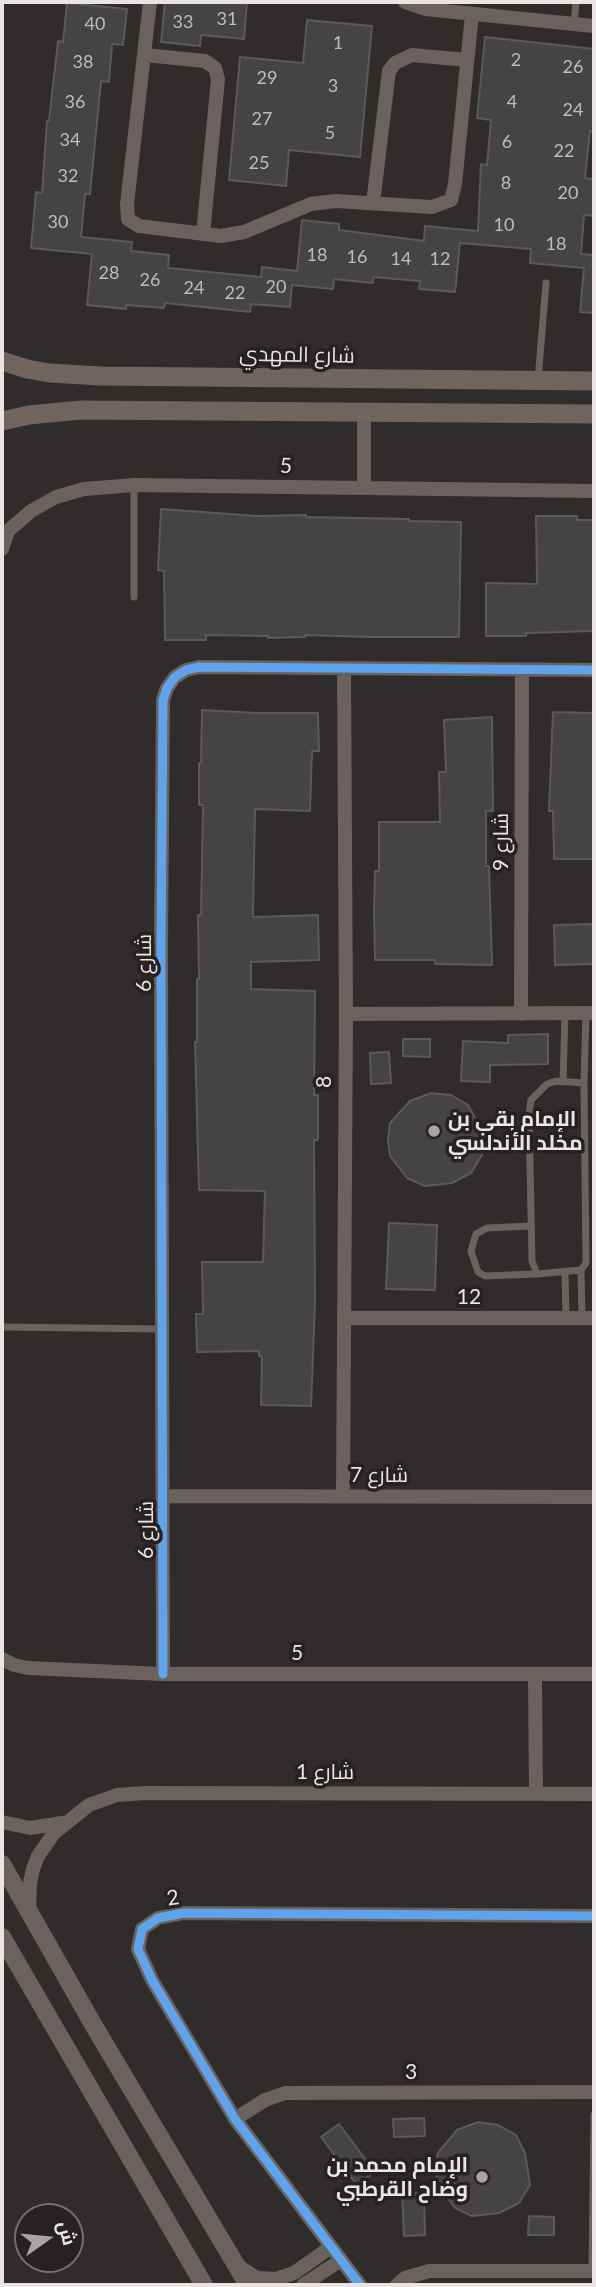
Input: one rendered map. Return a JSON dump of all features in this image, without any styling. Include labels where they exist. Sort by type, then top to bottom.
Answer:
[{"type":"main road","name":"شارع المهدي","points":[[2,361],[49,373],[102,376],[594,381]]},
{"type":"main road","points":[[2,421],[29,415],[81,410],[594,414]]},
{"type":"street","points":[[150,2],[127,204],[128,219],[139,226],[203,234],[233,235],[312,204],[335,201],[432,207],[451,200],[455,184],[472,14]]},
{"type":"street","points":[[405,2],[425,9],[594,26]]},
{"type":"street","points":[[145,55],[205,61],[215,68],[218,79],[203,234]]},
{"type":"street","points":[[373,203],[389,71],[399,60],[412,55],[467,60]]},
{"type":"street","points":[[364,413],[364,488]]},
{"type":"street","name":"5","points":[[2,550],[8,531],[31,511],[56,497],[84,489],[134,485],[594,491]]},
{"type":"street","name":"شارع 6","points":[[163,1674],[161,932],[163,700],[167,688],[175,677],[186,670],[199,667],[594,670]]},
{"type":"street","name":"8","points":[[342,1496],[346,1014],[344,669]]},
{"type":"street","name":"شارع 9","points":[[521,1014],[522,670]]},
{"type":"street","points":[[346,1014],[590,1013]]},
{"type":"street","name":"12","points":[[344,1318],[588,1318]]},
{"type":"street","name":"شارع 7","points":[[164,1496],[594,1497]]},
{"type":"street","name":"5","points":[[2,1659],[28,1668],[163,1674],[594,1674]]},
{"type":"street","points":[[535,1675],[536,1794]]},
{"type":"street","name":"شارع 1","points":[[29,1911],[30,1883],[38,1856],[54,1833],[89,1805],[117,1795],[594,1794]]},
{"type":"street","name":"شارع 1","points":[[2,1822],[30,1828],[64,1823]]},
{"type":"street","points":[[2,1864],[248,2285]]},
{"type":"street","name":"2","points":[[360,2285],[235,2119],[152,1980],[138,1949],[142,1929],[158,1918],[184,1913],[594,1916]]},
{"type":"street","points":[[2,1937],[204,2285]]},
{"type":"street","name":"3","points":[[235,2119],[265,2100],[285,2093],[594,2092]]},
{"type":"street","points":[[234,2262],[257,2278],[276,2279],[294,2273],[331,2247]]},
{"type":"street","points":[[303,2285],[341,2260]]},
{"type":"street","points":[[397,2285],[405,2278],[429,2271],[593,2271]]},
{"type":"lane","points":[[574,24],[576,2]]},
{"type":"lane","points":[[538,380],[546,283]]},
{"type":"lane","points":[[134,485],[134,597]]},
{"type":"lane","points":[[588,1318],[581,1270],[586,1263],[584,1083],[590,1013]]},
{"type":"lane","points":[[563,1082],[565,1014]]},
{"type":"lane","points":[[537,1274],[532,1261],[531,1100],[547,1084],[584,1083]]},
{"type":"lane","points":[[531,1226],[487,1228],[476,1234],[471,1251],[478,1272],[485,1276],[581,1270]]},
{"type":"lane","points":[[565,1272],[566,1318]]},
{"type":"lane","points":[[2,1326],[163,1329]]},
{"type":"lane","points":[[593,2271],[594,2115]]},
{"type":"building","points":[[165,2],[247,2],[244,39],[201,35],[200,46],[161,42]]},
{"type":"building","points":[[67,3],[127,9],[123,45],[112,44],[109,82],[101,81],[90,194],[85,194],[81,237],[132,242],[131,251],[169,255],[168,268],[261,277],[262,267],[297,271],[302,220],[339,224],[339,230],[424,241],[425,226],[478,231],[481,164],[487,165],[491,120],[477,118],[485,37],[594,49],[594,132],[590,131],[585,178],[594,179],[594,206],[593,216],[584,215],[581,254],[594,255],[594,313],[580,312],[584,268],[530,263],[531,249],[460,243],[455,292],[419,289],[420,281],[373,277],[373,283],[334,279],[333,289],[292,285],[290,307],[251,304],[250,312],[165,303],[164,308],[126,305],[126,309],[87,305],[92,254],[31,248],[36,192],[42,193],[47,121],[58,41],[63,42]]},
{"type":"building","points":[[307,20],[372,26],[360,157],[289,150],[286,186],[229,180],[240,57],[303,63]]},
{"type":"building","points":[[161,509],[257,516],[306,515],[461,522],[459,637],[305,635],[268,638],[206,635],[206,640],[165,640],[164,571],[158,570]]},
{"type":"building","points":[[536,516],[577,516],[577,520],[594,520],[594,631],[486,636],[486,583],[537,584]]},
{"type":"building","points":[[202,710],[318,713],[319,751],[312,751],[310,811],[255,809],[253,917],[318,915],[319,960],[251,962],[251,989],[315,991],[314,1095],[318,1095],[318,1140],[314,1140],[315,1302],[311,1406],[261,1405],[262,1356],[259,1356],[259,1351],[197,1352],[196,1314],[203,1314],[202,1262],[263,1262],[265,1191],[199,1190],[195,1042],[199,979],[198,915],[201,915],[203,805],[199,805],[199,763]]},
{"type":"building","points":[[553,712],[594,713],[594,859],[554,859],[553,811],[549,811]]},
{"type":"building","points":[[492,717],[493,811],[486,811],[486,866],[489,866],[492,965],[435,964],[435,960],[375,960],[375,871],[379,871],[379,822],[440,822],[439,772],[446,772],[444,720]]},
{"type":"building","points":[[594,924],[594,964],[555,965],[554,925]]},
{"type":"building","points":[[548,1034],[548,1064],[490,1065],[490,1082],[461,1081],[463,1041],[508,1043],[508,1035]]},
{"type":"building","points":[[403,1039],[430,1039],[430,1057],[403,1056]]},
{"type":"building","points":[[389,1052],[391,1083],[371,1084],[370,1053]]},
{"type":"building","name":"الإمام بقي بن مخلد الأندلسي","points":[[431,1093],[451,1095],[468,1105],[478,1123],[482,1155],[471,1173],[452,1183],[425,1186],[407,1178],[390,1156],[388,1140],[390,1123],[410,1101]]},
{"type":"building","points":[[389,1223],[437,1225],[435,1290],[386,1289]]},
{"type":"building","points":[[424,2118],[425,2136],[394,2137],[393,2119]]},
{"type":"building","name":"الإمام محمد بن وضاح القرطبي","points":[[478,2122],[498,2125],[516,2135],[525,2153],[530,2185],[519,2203],[499,2213],[472,2216],[455,2208],[438,2185],[435,2169],[438,2153],[457,2130]]},
{"type":"building","points":[[339,2124],[375,2172],[357,2185],[321,2137]]},
{"type":"building","points":[[424,2193],[425,2235],[404,2236],[402,2194]]},
{"type":"building","points":[[529,2216],[554,2217],[554,2235],[528,2235]]},
{"type":"cycle path","points":[[163,1674],[161,946],[163,700],[167,688],[175,677],[186,670],[199,667],[594,670]]},
{"type":"cycle path","points":[[360,2285],[235,2119],[152,1980],[138,1949],[142,1929],[158,1918],[184,1913],[594,1916]]},
{"type":"place","name":"الإمام بقي بن مخلد الأندلسي","points":[[434,1131]]},
{"type":"place","name":"الإمام محمد بن وضاح القرطبي","points":[[482,2177]]}]
